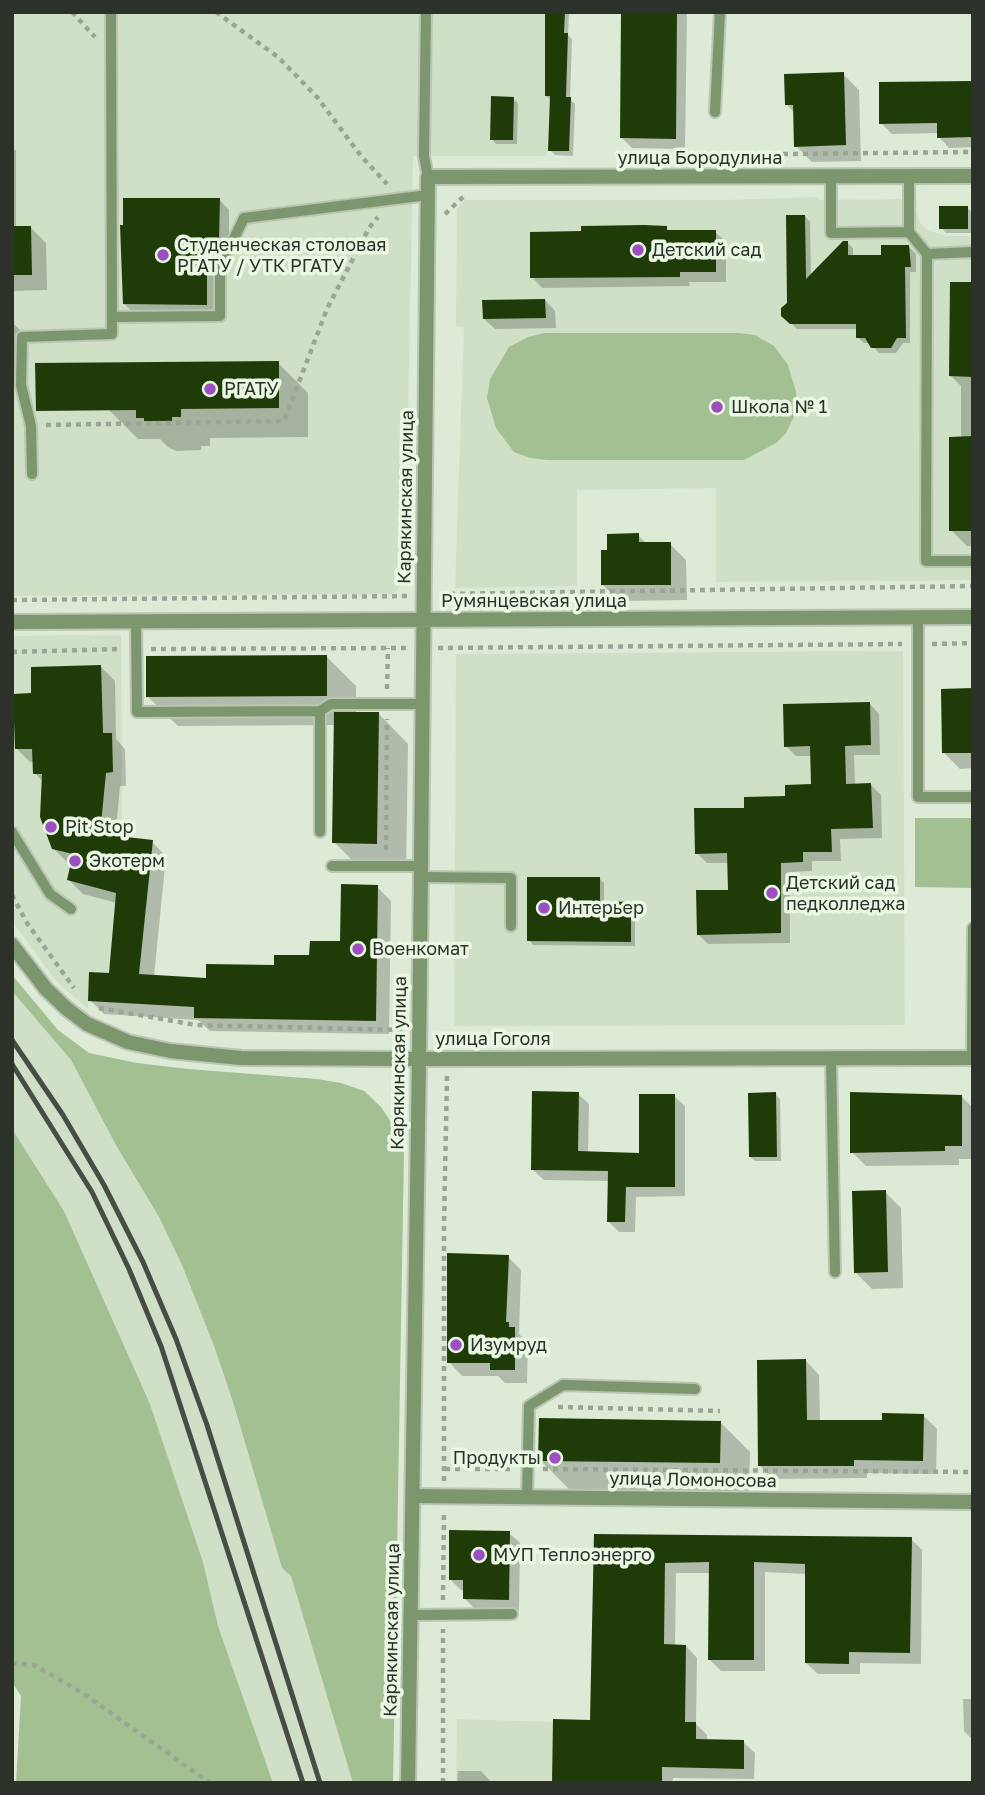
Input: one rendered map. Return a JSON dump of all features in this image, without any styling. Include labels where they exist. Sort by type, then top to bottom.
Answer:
[{"type":"street","name":"улица Бородулина","points":[[428,177],[973,176]]},
{"type":"street","name":"Карякинская улица","points":[[408,1783],[414,1496],[428,177]]},
{"type":"street","name":"Румянцевская улица","points":[[12,622],[973,617]]},
{"type":"street","name":"улица Гоголя","points":[[12,945],[46,989],[87,1024],[128,1042],[170,1051],[293,1060],[973,1058]]},
{"type":"street","name":"улица Ломоносова","points":[[414,1496],[973,1502]]},
{"type":"lane","points":[[32,474],[31,426],[16,385],[22,337],[112,334],[111,12]]},
{"type":"lane","points":[[426,12],[424,156],[428,177]]},
{"type":"lane","points":[[715,112],[720,12]]},
{"type":"lane","points":[[831,177],[831,233],[909,232]]},
{"type":"lane","points":[[909,177],[909,232],[927,254],[926,561],[973,561]]},
{"type":"lane","points":[[112,317],[220,316],[220,267],[244,218],[428,195]]},
{"type":"lane","points":[[927,254],[973,252]]},
{"type":"lane","points":[[918,617],[918,797],[973,797]]},
{"type":"lane","points":[[136,621],[137,712],[320,711],[331,704],[423,704]]},
{"type":"lane","points":[[320,711],[320,832]]},
{"type":"lane","points":[[12,832],[50,894],[71,909]]},
{"type":"lane","points":[[332,866],[386,866],[511,878],[511,926]]},
{"type":"lane","points":[[973,928],[973,1058]]},
{"type":"lane","points":[[831,1059],[835,1272]]},
{"type":"lane","points":[[527,1497],[529,1406],[563,1385],[695,1389]]},
{"type":"lane","points":[[411,1615],[512,1614]]},
{"type":"path","points":[[72,12],[111,52]]},
{"type":"path","points":[[31,426],[284,421],[327,309],[369,228],[379,214],[400,198],[361,156],[317,97],[278,57],[216,12]]},
{"type":"path","points":[[783,154],[973,152]]},
{"type":"path","points":[[442,217],[463,196],[477,196]]},
{"type":"path","points":[[12,600],[393,598],[424,594],[973,586]]},
{"type":"path","points":[[12,652],[973,643]]},
{"type":"path","points":[[386,866],[388,648]]},
{"type":"path","points":[[12,895],[27,922],[75,990]]},
{"type":"path","points":[[93,1007],[196,1025],[419,1030]]},
{"type":"path","points":[[443,1783],[447,1058]]},
{"type":"path","points":[[529,1406],[720,1411]]},
{"type":"path","points":[[444,1469],[973,1472]]},
{"type":"path","points":[[12,1663],[34,1665],[84,1694],[210,1783]]},
{"type":"shaded area","name":"РГАТУ","points":[[12,12],[545,12],[545,96],[550,96],[546,156],[413,156],[405,581],[393,594],[12,596]]},
{"type":"shaded area","name":"Школа № 1","points":[[819,197],[819,200],[917,199],[916,212],[920,223],[927,230],[946,236],[973,236],[973,580],[716,582],[716,488],[577,490],[577,586],[455,588],[464,327],[456,326],[457,208],[465,200],[726,200]]},
{"type":"shaded area","points":[[121,635],[122,837],[109,973],[89,973],[88,1009],[56,981],[12,921],[12,636]]},
{"type":"shaded area","name":"Детский сад педколледжа","points":[[903,651],[905,1025],[454,1026],[456,654]]},
{"type":"shaded area","points":[[12,991],[71,1060],[117,1147],[159,1217],[182,1265],[233,1402],[282,1568],[291,1576],[353,1783],[273,1783],[218,1626],[203,1562],[150,1404],[64,1211],[12,1129]]},
{"type":"shaded area","points":[[457,1719],[553,1722],[588,1783],[456,1783]]},
{"type":"green space","points":[[544,333],[755,335],[774,346],[788,365],[796,392],[797,410],[786,433],[776,443],[744,460],[530,458],[514,452],[496,428],[487,398],[490,379],[509,347],[528,337]]},
{"type":"green space","points":[[915,818],[973,818],[973,888],[915,887]]},
{"type":"green space","points":[[12,975],[58,1030],[89,1053],[137,1063],[341,1083],[364,1091],[381,1107],[395,1128],[404,1151],[393,1783],[353,1783],[291,1576],[282,1568],[233,1402],[182,1265],[159,1217],[117,1147],[71,1060],[12,991]]},
{"type":"green space","points":[[12,1129],[64,1211],[150,1404],[203,1562],[218,1626],[273,1783],[16,1783],[21,1696],[12,1682]]},
{"type":"building","points":[[545,12],[565,12],[564,33],[568,33],[566,97],[571,97],[569,151],[548,151],[550,96],[545,96]]},
{"type":"building","points":[[621,12],[677,12],[676,139],[620,138]]},
{"type":"building","points":[[844,72],[846,145],[794,147],[793,105],[785,105],[784,74]]},
{"type":"building","points":[[973,81],[973,137],[937,138],[937,123],[879,124],[879,82]]},
{"type":"building","points":[[491,96],[514,97],[513,140],[490,140]]},
{"type":"building","name":"Студенческая столовая РГАТУ / УТК РГАТУ","points":[[123,198],[220,198],[219,241],[207,241],[207,305],[123,304],[120,225],[123,225]]},
{"type":"building","points":[[939,206],[968,206],[968,229],[939,229]]},
{"type":"building","points":[[786,215],[805,215],[806,279],[843,241],[848,241],[848,255],[881,255],[881,245],[909,245],[911,267],[905,267],[906,338],[897,338],[891,348],[871,348],[865,338],[856,338],[856,324],[790,324],[781,316],[781,308],[787,303]]},
{"type":"building","points":[[12,226],[31,226],[32,275],[12,275]]},
{"type":"building","points":[[581,226],[667,226],[667,230],[716,230],[716,272],[680,272],[680,277],[530,278],[530,232],[581,231]]},
{"type":"building","points":[[950,282],[973,282],[973,377],[949,376]]},
{"type":"building","points":[[545,299],[546,318],[483,319],[482,300]]},
{"type":"building","points":[[279,361],[279,408],[181,409],[181,417],[172,417],[172,421],[144,421],[144,418],[136,418],[136,410],[36,411],[35,363]]},
{"type":"building","points":[[973,436],[973,531],[949,531],[949,437]]},
{"type":"building","points":[[639,533],[639,542],[671,542],[671,585],[601,585],[601,550],[607,550],[607,534]]},
{"type":"building","points":[[327,655],[327,696],[146,697],[146,656]]},
{"type":"building","points":[[101,665],[103,733],[112,733],[113,772],[106,773],[100,834],[153,840],[139,974],[206,978],[206,964],[274,965],[274,955],[309,955],[310,941],[340,941],[341,884],[378,885],[376,1021],[194,1018],[194,1007],[88,1001],[89,972],[109,973],[116,893],[67,880],[73,854],[52,849],[40,817],[42,774],[33,774],[32,749],[15,749],[13,694],[31,693],[31,667]]},
{"type":"building","points":[[973,688],[973,753],[942,753],[941,689]]},
{"type":"building","points":[[870,702],[871,745],[845,746],[846,784],[871,783],[873,828],[831,829],[832,852],[803,852],[803,862],[781,863],[781,933],[697,935],[696,890],[728,890],[727,853],[695,854],[694,808],[744,808],[744,797],[785,796],[785,785],[811,784],[810,746],[784,747],[783,704]]},
{"type":"building","points":[[334,712],[379,712],[377,844],[332,843]]},
{"type":"building","points":[[527,877],[600,877],[600,901],[631,902],[631,942],[527,941]]},
{"type":"building","points":[[532,1091],[579,1092],[578,1151],[639,1153],[639,1094],[675,1094],[675,1187],[626,1187],[625,1222],[607,1222],[608,1171],[531,1170]]},
{"type":"building","points":[[776,1092],[777,1157],[749,1157],[748,1093]]},
{"type":"building","points":[[850,1092],[962,1095],[962,1146],[945,1146],[945,1151],[850,1153]]},
{"type":"building","points":[[886,1190],[888,1272],[854,1273],[852,1191]]},
{"type":"building","points":[[447,1253],[509,1255],[506,1322],[509,1322],[509,1327],[515,1327],[515,1370],[490,1370],[490,1363],[447,1363]]},
{"type":"building","points":[[806,1359],[807,1420],[882,1420],[882,1413],[924,1414],[923,1461],[854,1460],[854,1466],[758,1466],[757,1360]]},
{"type":"building","points":[[539,1418],[721,1421],[720,1463],[538,1461]]},
{"type":"building","name":"МУП Теплоэнерго","points":[[449,1530],[510,1531],[509,1600],[463,1599],[463,1580],[449,1580]]},
{"type":"building","points":[[594,1534],[912,1537],[910,1653],[849,1652],[849,1664],[805,1663],[805,1564],[754,1562],[754,1660],[708,1660],[709,1562],[665,1563],[664,1644],[686,1645],[685,1722],[696,1722],[696,1739],[744,1740],[744,1769],[662,1767],[662,1783],[552,1783],[553,1719],[590,1720]]},
{"type":"railway","points":[[12,1040],[63,1115],[104,1185],[143,1262],[176,1339],[207,1425],[320,1783]]},
{"type":"railway","points":[[12,1064],[92,1192],[129,1269],[161,1346],[303,1783]]},
{"type":"place","name":"Детский сад","points":[[638,250]]},
{"type":"place","name":"Студенческая столовая РГАТУ / УТК РГАТУ","points":[[163,255]]},
{"type":"place","name":"РГАТУ","points":[[210,389]]},
{"type":"place","name":"Школа № 1","points":[[717,407]]},
{"type":"place","name":"Pit Stop","points":[[51,827]]},
{"type":"place","name":"Экотерм","points":[[75,861]]},
{"type":"place","name":"Детский сад педколледжа","points":[[772,893]]},
{"type":"place","name":"Интерьер","points":[[544,908]]},
{"type":"place","name":"Военкомат","points":[[358,949]]},
{"type":"place","name":"Изумруд","points":[[456,1345]]},
{"type":"place","name":"Продукты","points":[[555,1458]]},
{"type":"place","name":"МУП Теплоэнерго","points":[[479,1555]]}]
